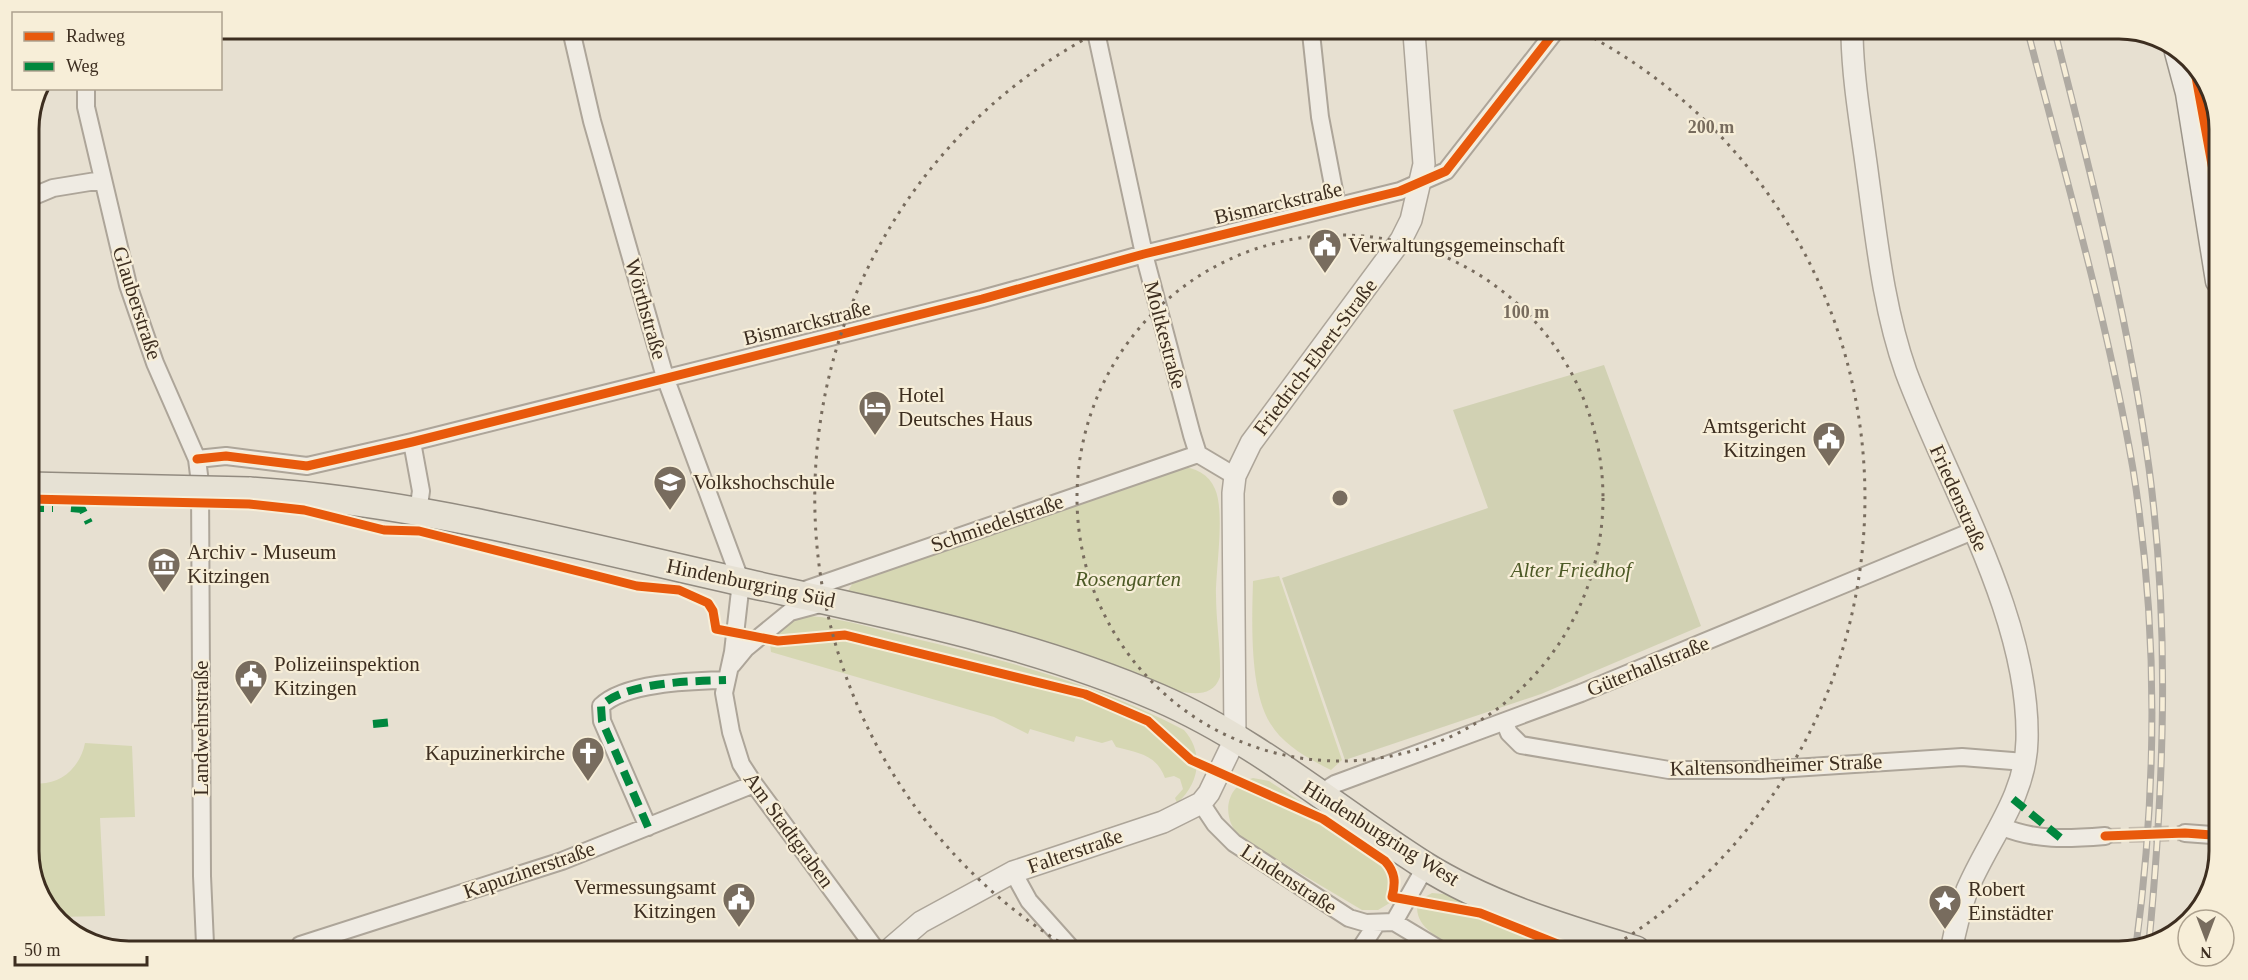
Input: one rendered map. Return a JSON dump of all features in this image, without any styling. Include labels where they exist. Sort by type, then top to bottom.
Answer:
[{"type":"main road","points":[[2180,63],[2188,93],[2209,225]]},
{"type":"main road","name":"Hindenburgring Süd","points":[[39,486],[249,491],[368,503],[418,512],[831,600],[1073,665],[1161,698],[1235,739]]},
{"type":"main road","name":"Hindenburgring West","points":[[1235,739],[1426,867],[1529,915],[1608,941]]},
{"type":"street","name":"Wörthstraße","points":[[573,39],[592,121],[665,377],[741,582]]},
{"type":"street","name":"Moltkestraße","points":[[1098,39],[1144,254],[1198,454]]},
{"type":"street","points":[[1312,39],[1320,117],[1337,206]]},
{"type":"street","name":"Friedrich-Ebert-Straße","points":[[1235,739],[1233,572],[1235,476],[1251,442],[1401,240],[1411,220],[1424,164],[1414,39]]},
{"type":"street","points":[[1421,183],[1446,171],[1549,39]]},
{"type":"street","name":"Friedenstraße","points":[[1852,39],[1852,62],[1872,203],[1894,333],[1928,428],[1975,530],[1997,588],[2018,662],[2027,717],[2025,762],[2019,787],[1967,890],[1954,941]]},
{"type":"street","name":"Glauberstraße","points":[[86,90],[86,107],[128,285],[155,363],[197,459],[200,511]]},
{"type":"street","points":[[39,194],[53,188],[102,180]]},
{"type":"street","name":"Bismarckstraße","points":[[197,459],[226,456],[307,466],[412,442],[982,298],[1144,254],[1400,191],[1421,183]]},
{"type":"street","points":[[412,442],[421,491],[418,512]]},
{"type":"street","points":[[1198,454],[1235,476]]},
{"type":"street","name":"Schmiedelstraße","points":[[797,593],[1198,454]]},
{"type":"street","name":"Landwehrstraße","points":[[200,511],[202,876],[205,941]]},
{"type":"street","name":"Güterhallstraße","points":[[1319,794],[1346,780],[1506,723],[1975,530]]},
{"type":"street","name":"Am Stadtgraben","points":[[741,582],[725,703],[741,764],[870,941]]},
{"type":"street","points":[[648,827],[602,721],[600,706],[609,697],[650,687],[728,674],[746,648],[790,612],[831,600]]},
{"type":"street","name":"Kaltensondheimer Straße","points":[[1506,723],[1509,733],[1521,745],[1669,770],[1762,770],[1962,757],[2025,762]]},
{"type":"street","points":[[1201,803],[1235,739]]},
{"type":"street","name":"Kapuzinerstraße","points":[[312,941],[562,861],[754,784]]},
{"type":"street","name":"Falterstraße","points":[[899,941],[921,922],[1013,872],[1163,822],[1201,803]]},
{"type":"street","name":"Lindenstraße","points":[[1201,803],[1215,824],[1234,843],[1349,918],[1366,923],[1385,922],[1422,941]]},
{"type":"street","points":[[2000,826],[2033,838],[2054,840],[2105,836]]},
{"type":"street","points":[[2185,833],[2209,835]]},
{"type":"street","points":[[1367,941],[1385,922],[1426,867]]},
{"type":"street","points":[[1013,872],[1029,901],[1065,941]]},
{"type":"green space","name":"Alter Friedhof","points":[[1604,365],[1701,626],[1541,694],[1345,760],[1282,578],[1488,508],[1453,410]]},
{"type":"green space","name":"Rosengarten","points":[[1179,467],[1191,468],[1205,475],[1215,489],[1218,499],[1220,525],[1216,594],[1220,677],[1213,688],[1208,691],[1196,693],[1176,691],[848,591],[854,581]]},
{"type":"green space","points":[[1279,576],[1342,760],[1331,770],[1289,745],[1275,731],[1263,709],[1258,692],[1253,654],[1253,581]]},
{"type":"green space","points":[[809,616],[861,625],[1017,665],[1085,687],[1152,714],[1184,730],[1195,748],[1197,768],[1191,787],[1177,803],[1175,798],[1183,789],[1180,779],[1174,776],[1165,778],[1157,764],[1151,759],[1116,747],[1112,740],[1102,743],[1076,736],[1074,742],[1030,729],[1028,734],[994,717],[771,652],[769,636],[797,617]]},
{"type":"green space","points":[[85,743],[132,746],[135,817],[100,818],[105,916],[65,915],[46,885],[39,857],[39,783],[49,783],[66,775],[78,761]]},
{"type":"green space","points":[[1253,778],[1269,781],[1389,859],[1398,880],[1398,890],[1393,901],[1378,910],[1362,910],[1241,838],[1230,822],[1229,804],[1236,788]]},
{"type":"green space","points":[[1432,893],[1444,894],[1559,941],[1444,941],[1428,930],[1419,918],[1418,901]]},
{"type":"tunnel","points":[[2105,836],[2185,833]]},
{"type":"railway","points":[[2030,39],[2086,251],[2111,360],[2133,469],[2141,528],[2147,588],[2152,708],[2148,827],[2137,939]]},
{"type":"railway","points":[[2057,39],[2096,197],[2131,359],[2141,413],[2156,527],[2162,646],[2162,705],[2158,824],[2150,935]]},
{"type":"marked path","points":[[39,508],[53,508]]},
{"type":"marked path","points":[[71,508],[82,509],[89,523]]},
{"type":"marked path","points":[[648,827],[602,721],[601,706],[612,698],[642,687],[678,682],[726,680]]},
{"type":"marked path","points":[[373,724],[393,722]]},
{"type":"marked path","points":[[2013,799],[2063,840]]},
{"type":"cycle path","points":[[197,459],[226,456],[307,466],[412,442],[982,299],[1144,254],[1400,191],[1446,171],[1549,39]]},
{"type":"cycle path","points":[[2197,85],[2209,148]]},
{"type":"cycle path","points":[[39,499],[249,504],[304,510],[384,530],[419,531],[637,586],[679,590],[708,603],[713,611],[716,629],[778,641],[845,635],[1085,694],[1148,721],[1191,760],[1323,819],[1385,861],[1394,878],[1392,897],[1480,913],[1550,941]]},
{"type":"cycle path","points":[[2105,836],[2185,833],[2209,835]]},
{"type":"place","name":"Verwaltungsgemeinschaft","points":[[1325,274]]},
{"type":"place","name":"Hotel Deutsches Haus","points":[[875,436]]},
{"type":"place","name":"Amtsgericht Kitzingen","points":[[1829,467]]},
{"type":"place","name":"Volkshochschule","points":[[670,511]]},
{"type":"place","name":"Archiv - Museum Kitzingen","points":[[164,593]]},
{"type":"place","name":"Polizeiinspektion Kitzingen","points":[[251,705]]},
{"type":"place","name":"Kapuzinerkirche","points":[[588,782]]},
{"type":"place","name":"Vermessungsamt Kitzingen","points":[[739,928]]},
{"type":"place","name":"Robert Einstädter","points":[[1945,930]]}]
